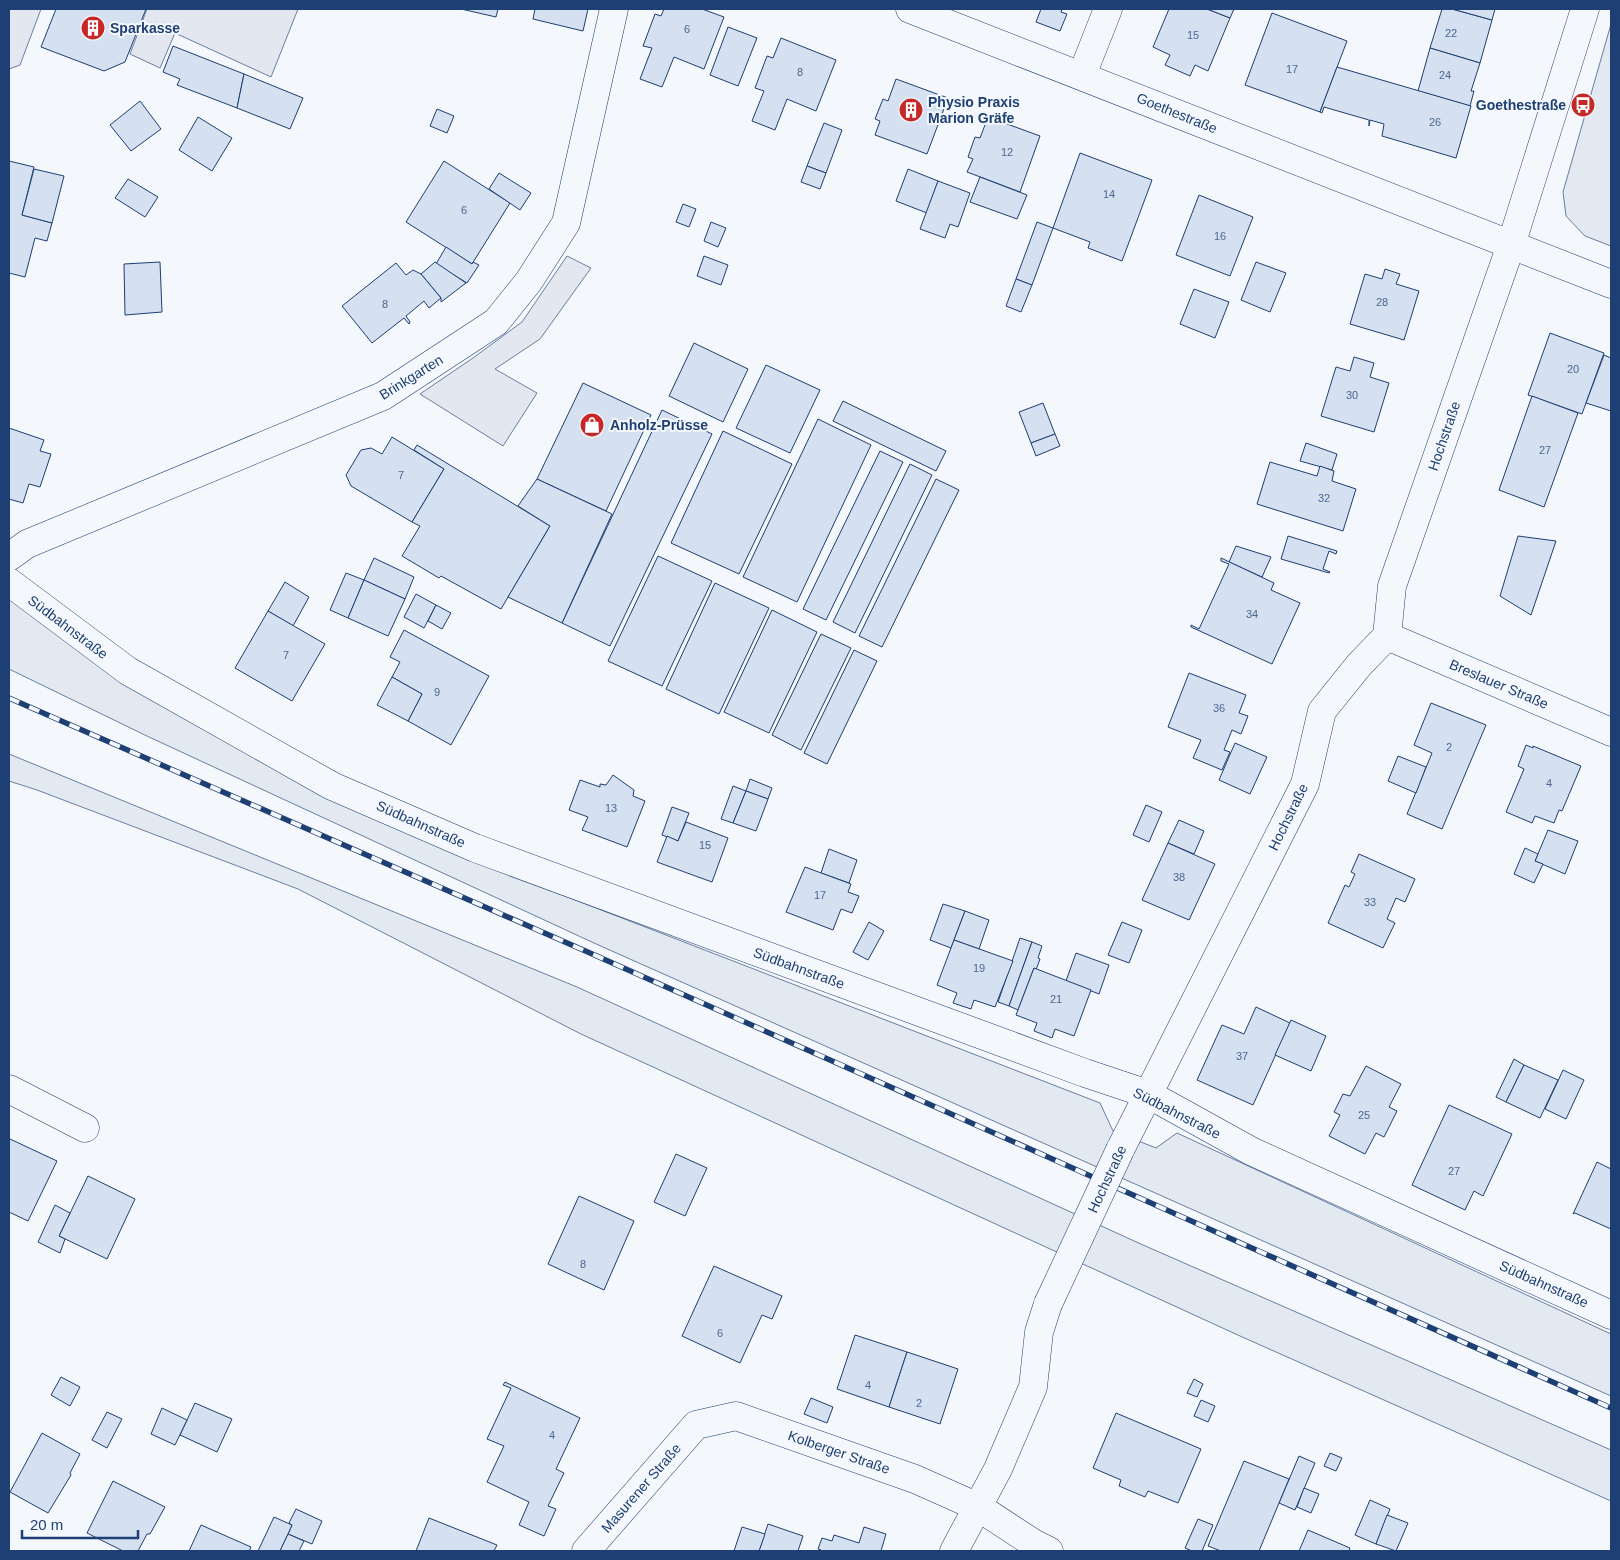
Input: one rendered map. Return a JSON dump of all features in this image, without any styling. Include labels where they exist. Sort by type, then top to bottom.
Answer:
[{"type":"street","name":"Brinkgarten","points":[[9,557],[27,544],[383,396],[496,322],[529,281],[566,223],[614,9]]},
{"type":"street","name":"Goethestraße","points":[[910,9],[1611,284]]},
{"type":"street","points":[[1082,75],[1108,9]]},
{"type":"street","name":"Hochstraße","points":[[954,1551],[998,1469],[1033,1387],[1039,1332],[1048,1304],[1120,1150],[1305,784],[1322,711],[1359,665],[1387,636],[1392,586],[1512,245],[1585,9]]},
{"type":"street","name":"Südbahnstraße","points":[[9,582],[128,672],[332,786],[476,848],[1076,1070],[1148,1094],[1251,1151],[1611,1315]]},
{"type":"street","name":"Breslauer Straße","points":[[1387,636],[1611,732]]},
{"type":"street","points":[[9,1089],[85,1128]]},
{"type":"street","name":"Kolberger Straße","points":[[696,1425],[736,1416],[915,1479],[978,1508],[1049,1551]]},
{"type":"street","name":"Masurener Straße","points":[[586,1551],[696,1425]]},
{"type":"shaded area","points":[[9,9],[41,9],[20,65],[9,69]]},
{"type":"shaded area","points":[[147,9],[298,9],[271,77],[175,33],[160,68],[130,54]]},
{"type":"shaded area","points":[[1611,24],[1611,246],[1585,236],[1566,216],[1563,192]]},
{"type":"shaded area","points":[[567,256],[591,268],[540,339],[495,369],[537,393],[503,446],[420,394],[522,322]]},
{"type":"shaded area","points":[[9,597],[472,860],[1100,1103],[1113,1131],[1156,1148],[1177,1133],[1611,1334],[1611,1396],[594,943],[149,737],[9,669]]},
{"type":"shaded area","points":[[9,754],[577,987],[1143,1245],[1611,1450],[1611,1501],[1240,1336],[581,1034],[298,889],[9,781]]},
{"type":"building","name":"Sparkasse","points":[[56,9],[146,9],[125,62],[104,71],[41,47]]},
{"type":"building","points":[[461,9],[498,9],[496,17]]},
{"type":"building","points":[[535,9],[588,9],[583,31],[533,19]]},
{"type":"building","points":[[664,9],[702,9],[724,17],[704,69],[674,57],[662,87],[640,79],[652,48],[643,46],[655,14],[661,16]]},
{"type":"building","points":[[1041,9],[1062,9],[1061,12],[1067,14],[1060,31],[1036,22]]},
{"type":"building","points":[[1169,9],[1207,9],[1230,18],[1208,71],[1195,65],[1190,76],[1165,65],[1170,55],[1153,47]]},
{"type":"building","points":[[1207,9],[1234,9],[1230,18]]},
{"type":"building","points":[[1442,9],[1452,9],[1492,20],[1480,63],[1430,48]]},
{"type":"building","points":[[1452,9],[1495,9],[1492,20]]},
{"type":"building","points":[[1272,13],[1347,41],[1320,112],[1245,85]]},
{"type":"building","points":[[728,27],[757,38],[738,86],[710,75]]},
{"type":"building","points":[[781,38],[836,60],[816,111],[787,99],[775,130],[752,121],[764,91],[755,88],[767,56],[773,58]]},
{"type":"building","points":[[173,46],[244,74],[237,108],[177,85],[180,79],[163,72]]},
{"type":"building","points":[[1430,48],[1480,63],[1471,91],[1474,91],[1470,106],[1418,91]]},
{"type":"building","points":[[1337,67],[1471,106],[1456,158],[1382,136],[1384,124],[1370,120],[1369,126],[1369,120],[1324,107],[1322,113],[1320,112]]},
{"type":"building","points":[[244,74],[303,98],[290,129],[237,108]]},
{"type":"building","name":"Physio Praxis Marion Gräfe","points":[[896,79],[948,98],[927,154],[875,135],[880,121],[875,119],[883,99],[888,101]]},
{"type":"building","points":[[140,101],[161,129],[131,151],[110,125]]},
{"type":"building","points":[[437,109],[454,116],[447,133],[430,126]]},
{"type":"building","points":[[198,117],[232,138],[212,171],[179,150]]},
{"type":"building","name":"Physio Praxis Marion Gräfe","points":[[988,117],[1040,136],[1020,192],[967,172],[973,159],[968,157],[975,137],[980,138]]},
{"type":"building","points":[[824,123],[842,130],[826,173],[807,166]]},
{"type":"building","points":[[1080,153],[1152,180],[1122,261],[1088,248],[1090,242],[1053,228]]},
{"type":"building","points":[[9,161],[34,167],[22,215],[52,223],[47,241],[35,238],[25,277],[9,273]]},
{"type":"building","points":[[444,161],[510,203],[472,264],[406,222]]},
{"type":"building","points":[[807,166],[826,173],[820,189],[801,182]]},
{"type":"building","points":[[34,169],[64,176],[52,223],[22,215]]},
{"type":"building","points":[[908,169],[938,181],[927,213],[896,201]]},
{"type":"building","points":[[499,173],[531,193],[520,210],[489,189]]},
{"type":"building","points":[[980,177],[1027,195],[1017,219],[970,202]]},
{"type":"building","points":[[128,179],[158,197],[145,217],[115,198]]},
{"type":"building","points":[[938,181],[970,193],[958,227],[950,224],[945,238],[920,229]]},
{"type":"building","points":[[1199,195],[1253,217],[1230,276],[1176,255]]},
{"type":"building","points":[[683,204],[696,209],[689,227],[676,222]]},
{"type":"building","points":[[711,222],[726,228],[718,247],[704,241]]},
{"type":"building","points":[[1037,222],[1053,228],[1032,285],[1016,279]]},
{"type":"building","points":[[446,247],[472,264],[473,262],[479,265],[467,283],[436,264]]},
{"type":"building","points":[[704,256],[728,265],[721,285],[697,276]]},
{"type":"building","points":[[160,262],[162,312],[125,315],[124,264]]},
{"type":"building","points":[[435,262],[466,283],[441,302],[441,298],[421,274]]},
{"type":"building","points":[[1256,262],[1286,273],[1270,312],[1241,300]]},
{"type":"building","points":[[396,263],[406,275],[413,270],[421,274],[441,298],[429,308],[424,301],[406,316],[410,322],[409,324],[404,318],[372,343],[342,306]]},
{"type":"building","points":[[1385,269],[1400,274],[1396,284],[1419,291],[1404,340],[1350,324],[1365,274],[1382,279]]},
{"type":"building","points":[[1016,279],[1032,285],[1021,312],[1006,306]]},
{"type":"building","points":[[1194,289],[1229,302],[1215,338],[1180,324]]},
{"type":"building","points":[[1550,333],[1604,353],[1582,414],[1528,395]]},
{"type":"building","points":[[694,343],[748,369],[723,422],[669,396]]},
{"type":"building","points":[[1604,355],[1611,358],[1611,411],[1586,403]]},
{"type":"building","points":[[1354,357],[1374,363],[1370,377],[1389,383],[1374,432],[1321,416],[1336,367],[1350,371]]},
{"type":"building","points":[[766,365],[820,390],[790,453],[736,428]]},
{"type":"building","points":[[583,383],[651,415],[606,511],[537,479]]},
{"type":"building","points":[[1532,396],[1578,413],[1544,507],[1499,490]]},
{"type":"building","points":[[843,401],[946,451],[936,471],[833,421]]},
{"type":"building","points":[[1043,403],[1055,434],[1031,443],[1019,412]]},
{"type":"building","points":[[662,410],[712,434],[610,646],[562,623]]},
{"type":"building","points":[[818,419],[871,445],[797,602],[743,577]]},
{"type":"building","points":[[9,428],[44,440],[40,451],[51,454],[40,487],[29,484],[23,503],[9,499]]},
{"type":"building","points":[[723,431],[792,464],[739,574],[671,543]]},
{"type":"building","points":[[1055,434],[1060,446],[1036,456],[1031,443]]},
{"type":"building","points":[[392,437],[444,469],[412,522],[351,486],[346,475],[361,450],[371,448],[382,454]]},
{"type":"building","points":[[1306,443],[1337,454],[1332,470],[1300,461]]},
{"type":"building","points":[[417,445],[550,526],[501,609],[441,576],[439,578],[402,556],[420,526],[412,522],[444,469],[414,450]]},
{"type":"building","points":[[880,451],[903,462],[826,620],[803,609]]},
{"type":"building","points":[[1270,462],[1317,476],[1320,466],[1334,471],[1332,481],[1356,489],[1343,531],[1257,504]]},
{"type":"building","points":[[910,464],[932,475],[855,633],[833,622]]},
{"type":"building","points":[[537,479],[612,514],[562,623],[508,597],[550,526],[518,506]]},
{"type":"building","points":[[936,479],[959,490],[882,647],[859,636]]},
{"type":"building","points":[[1288,536],[1337,551],[1336,554],[1329,551],[1323,569],[1330,572],[1281,559]]},
{"type":"building","points":[[1518,536],[1556,541],[1531,615],[1500,596]]},
{"type":"building","points":[[1236,546],[1271,557],[1262,577],[1229,562]]},
{"type":"building","points":[[658,556],[712,581],[662,686],[608,661]]},
{"type":"building","points":[[374,558],[414,577],[405,599],[364,580]]},
{"type":"building","points":[[1221,558],[1274,583],[1271,590],[1300,603],[1272,664],[1191,627],[1191,625],[1199,629],[1229,564],[1221,561]]},
{"type":"building","points":[[346,573],[364,580],[348,618],[330,610]]},
{"type":"building","points":[[364,580],[405,599],[388,636],[348,618]]},
{"type":"building","points":[[285,582],[309,597],[293,626],[268,611]]},
{"type":"building","points":[[715,583],[769,608],[719,714],[666,689]]},
{"type":"building","points":[[416,594],[436,605],[424,628],[404,617]]},
{"type":"building","points":[[436,605],[451,613],[442,629],[428,621]]},
{"type":"building","points":[[772,610],[817,632],[769,733],[724,712]]},
{"type":"building","points":[[268,611],[325,644],[292,701],[235,668]]},
{"type":"building","points":[[404,630],[489,676],[451,745],[408,721],[422,694],[392,677],[400,662],[390,657]]},
{"type":"building","points":[[821,634],[851,648],[801,750],[772,735]]},
{"type":"building","points":[[854,650],[877,661],[827,764],[804,753]]},
{"type":"building","points":[[1189,673],[1246,695],[1239,713],[1248,716],[1241,734],[1232,730],[1224,750],[1230,752],[1222,770],[1193,758],[1201,740],[1168,727]]},
{"type":"building","points":[[392,677],[422,694],[408,721],[377,705]]},
{"type":"building","points":[[1431,703],[1486,725],[1442,829],[1407,814],[1432,753],[1414,745]]},
{"type":"building","points":[[1235,743],[1267,757],[1250,794],[1219,780]]},
{"type":"building","points":[[1526,745],[1533,748],[1533,746],[1581,766],[1562,811],[1559,810],[1554,823],[1535,816],[1532,823],[1506,812],[1524,769],[1518,766]]},
{"type":"building","points":[[1398,756],[1426,767],[1416,793],[1388,781]]},
{"type":"building","points":[[613,775],[634,790],[633,796],[645,801],[627,847],[582,830],[588,817],[569,810],[580,780],[600,787],[600,784],[606,785]]},
{"type":"building","points":[[750,779],[772,788],[768,799],[746,791]]},
{"type":"building","points":[[733,786],[746,791],[733,823],[721,819]]},
{"type":"building","points":[[746,791],[768,799],[756,831],[733,823]]},
{"type":"building","points":[[1146,805],[1162,812],[1149,842],[1133,835]]},
{"type":"building","points":[[672,807],[689,813],[678,841],[662,835]]},
{"type":"building","points":[[1179,820],[1204,831],[1194,854],[1168,843]]},
{"type":"building","points":[[686,822],[728,838],[712,882],[657,862],[667,836],[678,841]]},
{"type":"building","points":[[1548,830],[1578,841],[1565,874],[1535,861]]},
{"type":"building","points":[[1168,843],[1215,864],[1189,920],[1142,900]]},
{"type":"building","points":[[1525,848],[1538,854],[1535,861],[1543,864],[1534,883],[1514,874]]},
{"type":"building","points":[[829,849],[857,860],[849,883],[821,873]]},
{"type":"building","points":[[1359,854],[1415,879],[1405,902],[1396,898],[1387,919],[1395,923],[1383,948],[1328,923],[1345,885],[1349,887],[1355,874],[1351,872]]},
{"type":"building","points":[[805,867],[851,884],[848,892],[859,896],[852,913],[841,909],[833,930],[786,912]]},
{"type":"building","points":[[943,904],[965,911],[951,948],[930,940]]},
{"type":"building","points":[[965,911],[989,920],[979,949],[954,940]]},
{"type":"building","points":[[869,922],[884,931],[868,960],[853,952]]},
{"type":"building","points":[[1122,922],[1142,930],[1129,963],[1108,955]]},
{"type":"building","points":[[1020,938],[1032,942],[1009,1006],[998,1002]]},
{"type":"building","points":[[954,940],[1013,961],[995,1007],[974,1000],[971,1009],[953,1003],[957,993],[937,985]]},
{"type":"building","points":[[1032,942],[1042,946],[1038,958],[1040,959],[1036,970],[1034,968],[1018,1010],[1009,1006]]},
{"type":"building","points":[[1076,953],[1109,965],[1099,994],[1066,981]]},
{"type":"building","points":[[1034,968],[1091,990],[1074,1036],[1055,1029],[1052,1038],[1034,1031],[1037,1023],[1016,1015]]},
{"type":"building","points":[[1256,1007],[1290,1023],[1253,1105],[1197,1080],[1222,1025],[1244,1034]]},
{"type":"building","points":[[1291,1020],[1326,1036],[1311,1071],[1275,1055]]},
{"type":"building","points":[[1514,1059],[1524,1065],[1506,1102],[1496,1097]]},
{"type":"building","points":[[1524,1065],[1558,1080],[1540,1118],[1506,1102]]},
{"type":"building","points":[[1366,1066],[1401,1084],[1389,1107],[1397,1111],[1384,1137],[1376,1133],[1365,1154],[1329,1136],[1340,1115],[1334,1112],[1343,1094],[1350,1096]]},
{"type":"building","points":[[1563,1070],[1584,1080],[1566,1119],[1545,1109]]},
{"type":"building","points":[[1449,1105],[1512,1134],[1483,1196],[1474,1191],[1465,1210],[1412,1185]]},
{"type":"building","points":[[10,1139],[57,1161],[28,1221],[9,1212]]},
{"type":"building","points":[[676,1154],[707,1168],[685,1216],[654,1202]]},
{"type":"building","points":[[1597,1162],[1611,1169],[1611,1229],[1575,1213],[1573,1214]]},
{"type":"building","points":[[88,1176],[135,1199],[107,1259],[59,1236]]},
{"type":"building","points":[[579,1196],[634,1221],[604,1290],[548,1264]]},
{"type":"building","points":[[55,1205],[70,1213],[59,1236],[65,1239],[60,1253],[38,1242]]},
{"type":"building","points":[[714,1266],[782,1296],[772,1319],[762,1315],[740,1363],[682,1336]]},
{"type":"building","points":[[855,1335],[907,1352],[889,1407],[837,1389]]},
{"type":"building","points":[[907,1352],[958,1369],[940,1424],[889,1407]]},
{"type":"building","points":[[61,1377],[80,1387],[70,1406],[51,1395]]},
{"type":"building","points":[[1194,1379],[1203,1384],[1197,1397],[1187,1393]]},
{"type":"building","points":[[505,1382],[580,1418],[556,1469],[564,1473],[548,1506],[556,1509],[544,1536],[519,1525],[529,1502],[487,1482],[504,1446],[487,1439],[511,1388],[503,1385]]},
{"type":"building","points":[[811,1398],[833,1407],[827,1423],[804,1414]]},
{"type":"building","points":[[1201,1400],[1215,1406],[1208,1422],[1194,1416]]},
{"type":"building","points":[[195,1403],[232,1419],[217,1452],[180,1435]]},
{"type":"building","points":[[162,1408],[187,1420],[175,1445],[151,1434]]},
{"type":"building","points":[[107,1412],[122,1419],[107,1448],[92,1440]]},
{"type":"building","points":[[1116,1413],[1201,1449],[1178,1503],[1148,1491],[1145,1497],[1119,1486],[1121,1480],[1093,1468]]},
{"type":"building","points":[[42,1433],[80,1454],[70,1473],[71,1475],[48,1513],[10,1492]]},
{"type":"building","points":[[1330,1453],[1342,1458],[1336,1471],[1324,1466]]},
{"type":"building","points":[[1299,1456],[1315,1463],[1295,1510],[1279,1503]]},
{"type":"building","points":[[1244,1461],[1289,1479],[1259,1551],[1221,1551],[1208,1546]]},
{"type":"building","points":[[113,1481],[165,1507],[138,1551],[123,1551],[87,1533]]},
{"type":"building","points":[[1304,1488],[1319,1494],[1311,1513],[1297,1507]]},
{"type":"building","points":[[1370,1500],[1390,1509],[1376,1544],[1355,1535]]},
{"type":"building","points":[[296,1509],[322,1521],[312,1544],[288,1534],[292,1525],[289,1523]]},
{"type":"building","points":[[1387,1515],[1408,1523],[1396,1551],[1376,1544]]},
{"type":"building","points":[[274,1517],[292,1525],[280,1551],[258,1551]]},
{"type":"building","points":[[429,1518],[497,1545],[494,1551],[416,1551]]},
{"type":"building","points":[[1198,1519],[1213,1525],[1202,1551],[1192,1551],[1185,1548]]},
{"type":"building","points":[[768,1524],[803,1536],[798,1551],[759,1551]]},
{"type":"building","points":[[201,1525],[251,1547],[249,1551],[189,1551]]},
{"type":"building","points":[[742,1527],[765,1534],[759,1551],[734,1551]]},
{"type":"building","points":[[864,1527],[886,1534],[881,1551],[821,1551],[818,1549],[822,1538],[832,1541],[834,1535],[859,1543]]},
{"type":"building","points":[[1308,1530],[1350,1548],[1349,1551],[1299,1551]]},
{"type":"building","points":[[288,1534],[304,1541],[299,1551],[280,1551]]},
{"type":"railway","points":[[9,698],[590,953],[1611,1408]]},
{"type":"place","name":"Sparkasse","points":[[93,28]]},
{"type":"place","name":"Goethestraße","points":[[1583,105]]},
{"type":"place","name":"Physio Praxis Marion Gräfe","points":[[911,110]]},
{"type":"place","name":"Anholz-Prüsse","points":[[592,425]]}]
